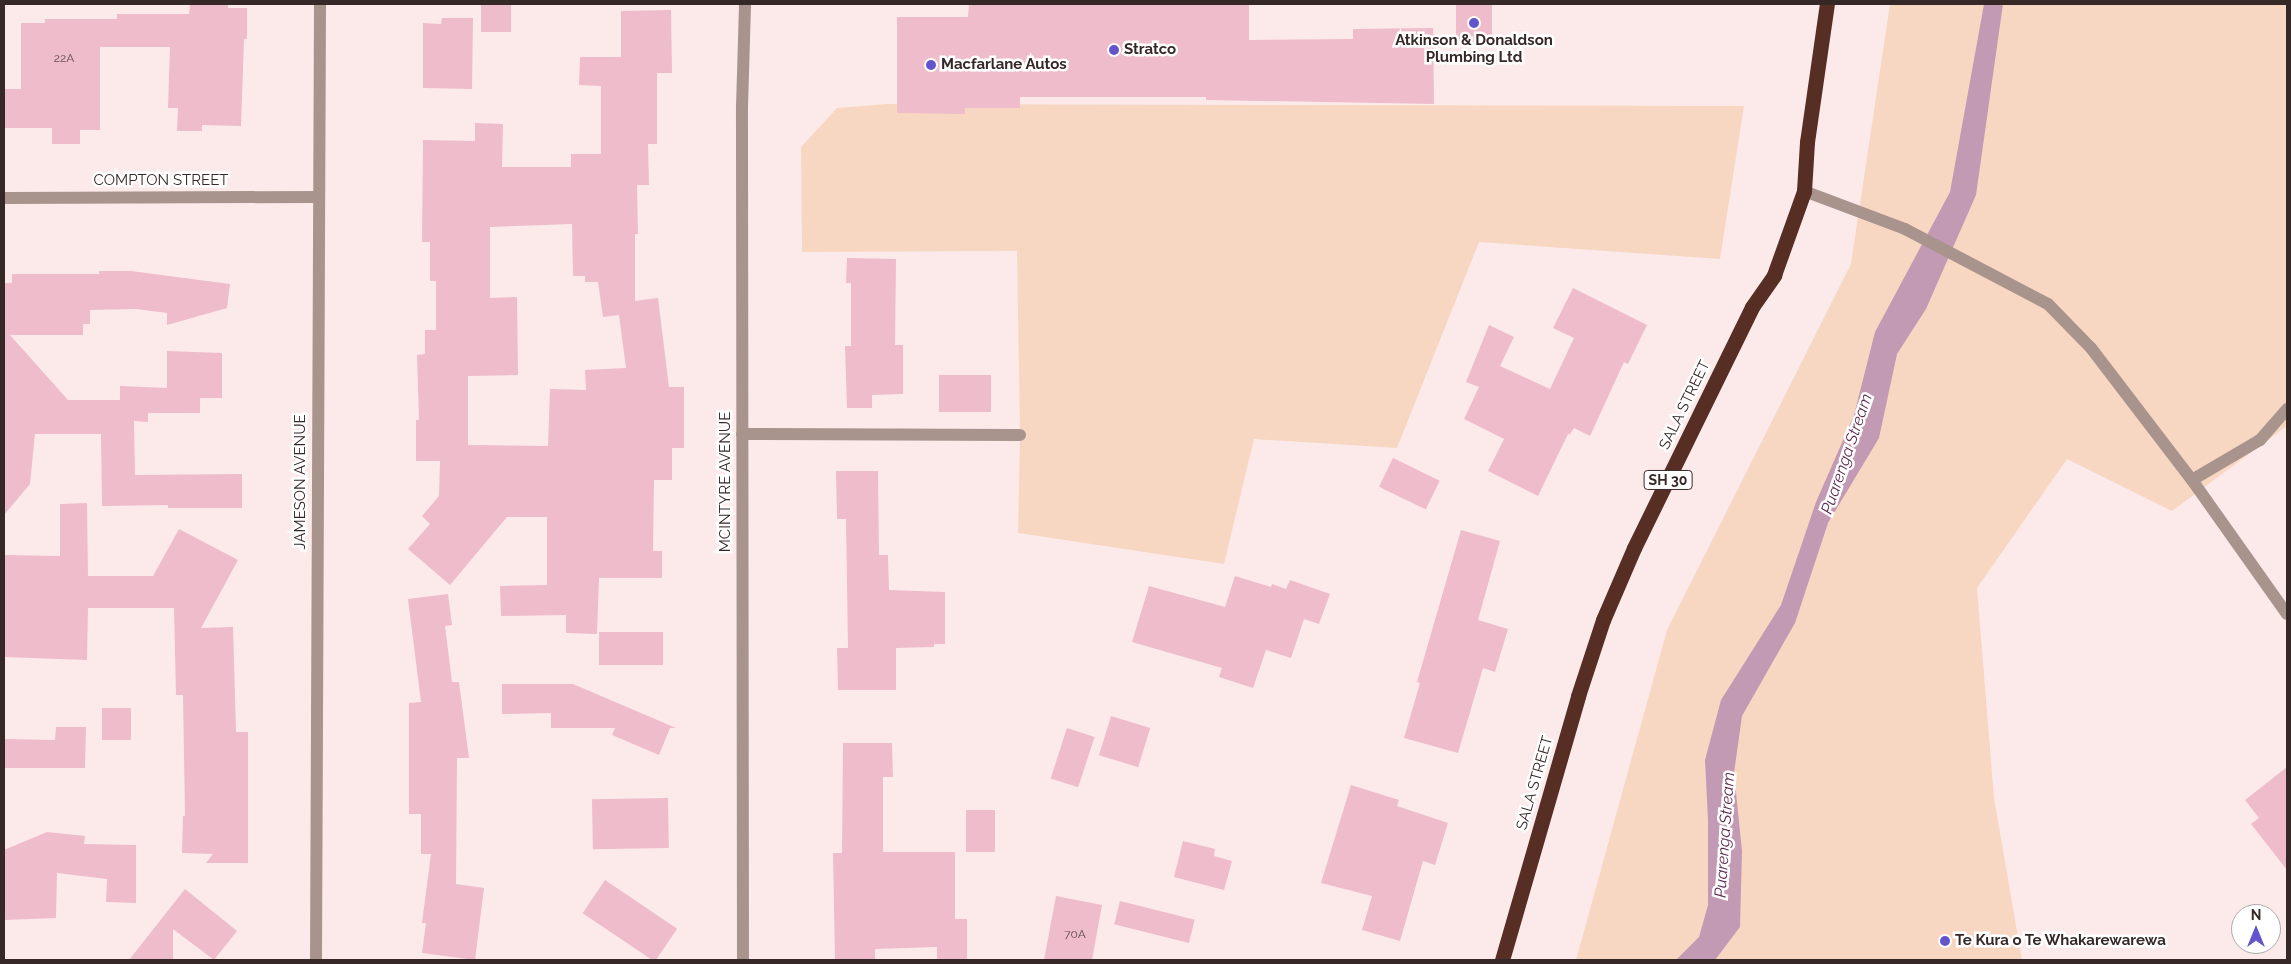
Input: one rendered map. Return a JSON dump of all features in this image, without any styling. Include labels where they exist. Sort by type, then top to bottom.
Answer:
[{"type":"highway","name":"SALA STREET","points":[[1502,960],[1578,696],[1603,620],[1634,548],[1752,307],[1774,275],[1804,191],[1807,142],[1827,4]]},
{"type":"street","name":"JAMESON AVENUE","points":[[316,960],[320,4]]},
{"type":"street","name":"MCINTYRE AVENUE","points":[[743,960],[742,107],[745,4]]},
{"type":"street","points":[[1804,191],[1905,228],[2048,304],[2091,348],[2192,480],[2287,614]]},
{"type":"street","name":"COMPTON STREET","points":[[4,198],[318,197]]},
{"type":"street","points":[[2192,480],[2260,440],[2287,409]]},
{"type":"street","points":[[742,434],[1020,435]]},
{"type":"shaded area","points":[[1890,4],[2287,4],[2287,426],[2172,511],[2067,459],[1977,588],[1994,798],[2022,960],[1576,960],[1667,630],[1851,264]]},
{"type":"shaded area","points":[[887,104],[1744,106],[1720,259],[1479,242],[1397,448],[1254,439],[1224,564],[1018,533],[1020,435],[1017,251],[802,252],[801,147],[837,108]]},
{"type":"water","name":"Puarenga Stream","points":[[1984,4],[2003,4],[1976,195],[1926,309],[1897,354],[1879,438],[1828,523],[1795,623],[1742,716],[1734,773],[1742,851],[1740,927],[1715,960],[1676,960],[1699,937],[1708,905],[1708,820],[1705,760],[1721,700],[1781,605],[1816,502],[1854,415],[1875,332],[1950,192]]},
{"type":"building","points":[[190,4],[228,4],[228,8],[247,8],[247,39],[244,39],[241,126],[202,125],[202,131],[177,131],[178,108],[168,108],[170,47],[100,47],[100,130],[80,130],[80,144],[52,144],[52,128],[4,128],[4,89],[21,89],[21,23],[45,23],[45,19],[117,19],[117,14],[189,14]]},
{"type":"building","points":[[481,4],[511,4],[511,32],[481,32]]},
{"type":"building","points":[[969,4],[1249,4],[1249,40],[1353,39],[1353,29],[1433,28],[1434,104],[1206,100],[1206,97],[1020,97],[1020,108],[965,108],[965,114],[897,113],[897,17],[968,17]]},
{"type":"building","name":"Atkinson & Donaldson Plumbing Ltd","points":[[1456,4],[1492,4],[1492,42],[1456,42]]},
{"type":"building","points":[[671,10],[672,73],[657,73],[657,144],[648,144],[649,185],[637,185],[638,234],[635,234],[635,301],[658,298],[669,387],[684,387],[684,448],[672,448],[672,480],[654,480],[653,551],[662,551],[662,578],[599,578],[597,634],[566,633],[566,615],[501,616],[500,586],[547,585],[547,517],[507,517],[450,585],[408,549],[430,524],[422,516],[439,496],[440,461],[416,461],[416,420],[419,420],[417,355],[425,354],[425,330],[436,330],[436,281],[430,281],[430,242],[422,242],[423,140],[475,141],[475,123],[503,124],[502,167],[571,167],[571,154],[601,154],[601,86],[579,85],[580,57],[621,57],[621,11]],"holes":[[[572,224],[573,276],[585,276],[585,282],[598,282],[603,317],[619,315],[626,368],[585,370],[586,390],[550,389],[548,446],[468,445],[468,376],[518,375],[517,297],[490,298],[490,227]]]},
{"type":"building","points":[[442,18],[473,18],[472,89],[423,88],[423,23],[441,24]]},
{"type":"building","points":[[847,258],[896,259],[895,345],[903,345],[903,394],[872,395],[872,408],[847,408],[845,346],[851,346],[851,283],[846,283]]},
{"type":"building","points":[[99,271],[131,271],[230,284],[227,308],[167,325],[167,313],[136,309],[90,310],[90,324],[83,324],[83,335],[10,335],[68,400],[120,400],[120,386],[167,388],[167,351],[222,353],[222,398],[200,398],[200,413],[148,413],[148,422],[134,421],[135,475],[242,474],[242,508],[168,508],[168,505],[102,506],[101,434],[35,434],[30,484],[4,515],[4,283],[12,283],[12,274],[99,274]]},
{"type":"building","points":[[1573,288],[1647,325],[1628,364],[1624,362],[1590,436],[1574,428],[1568,434],[1538,496],[1488,471],[1504,439],[1464,419],[1479,387],[1466,382],[1489,325],[1514,337],[1500,366],[1550,389],[1574,338],[1553,328]]},
{"type":"building","points":[[939,375],[991,375],[991,412],[939,412]]},
{"type":"building","points":[[1393,458],[1440,481],[1426,510],[1379,487]]},
{"type":"building","points":[[836,471],[878,471],[879,555],[888,555],[889,590],[945,592],[945,644],[934,644],[934,647],[896,648],[896,690],[838,690],[837,648],[848,648],[846,519],[837,519]]},
{"type":"building","points":[[87,503],[88,576],[153,576],[179,529],[238,560],[201,628],[233,627],[236,732],[248,732],[248,863],[206,863],[213,854],[182,853],[183,816],[185,816],[183,695],[176,695],[174,608],[88,608],[87,660],[4,657],[4,555],[60,556],[60,504]]},
{"type":"building","points":[[1461,530],[1500,541],[1478,620],[1508,629],[1495,672],[1483,668],[1458,753],[1404,738],[1420,683],[1417,682]]},
{"type":"building","points":[[1235,576],[1271,587],[1272,584],[1286,589],[1290,580],[1330,594],[1319,624],[1304,619],[1291,658],[1266,650],[1253,688],[1219,677],[1222,668],[1132,642],[1149,586],[1225,607]]},
{"type":"building","points":[[448,594],[452,625],[445,626],[452,682],[459,682],[469,758],[457,758],[456,884],[484,888],[475,960],[422,953],[426,923],[422,923],[431,854],[421,854],[421,814],[409,814],[409,703],[421,702],[408,599]]},
{"type":"building","points":[[599,632],[663,632],[663,665],[599,665]]},
{"type":"building","points":[[502,684],[573,684],[676,728],[670,728],[659,755],[612,735],[615,728],[551,728],[551,713],[502,714]]},
{"type":"building","points":[[102,708],[131,708],[131,740],[102,740]]},
{"type":"building","points":[[1111,716],[1150,728],[1138,767],[1099,755]]},
{"type":"building","points":[[56,727],[86,727],[85,768],[4,768],[4,739],[55,740]]},
{"type":"building","points":[[1067,728],[1095,737],[1078,787],[1051,778]]},
{"type":"building","points":[[843,743],[892,743],[893,777],[883,777],[883,852],[955,852],[955,919],[967,919],[967,960],[937,960],[937,947],[875,949],[875,960],[835,960],[833,853],[842,853]]},
{"type":"building","points":[[2287,767],[2287,870],[2251,824],[2259,818],[2245,800]]},
{"type":"building","points":[[1351,785],[1399,800],[1397,806],[1448,823],[1435,865],[1423,861],[1400,941],[1362,930],[1372,896],[1321,883]]},
{"type":"building","points":[[668,798],[669,848],[593,849],[592,799]]},
{"type":"building","points":[[966,810],[995,810],[995,852],[966,852]]},
{"type":"building","points":[[47,832],[85,836],[84,844],[136,845],[136,903],[106,902],[107,879],[57,873],[56,918],[4,920],[4,850]]},
{"type":"building","points":[[1183,841],[1215,849],[1214,856],[1232,861],[1224,890],[1174,877]]},
{"type":"building","points":[[605,880],[677,929],[656,960],[652,960],[583,913]]},
{"type":"building","points":[[185,889],[237,931],[214,960],[173,929],[173,960],[129,960]]},
{"type":"building","points":[[1056,896],[1102,905],[1092,960],[1044,960]]},
{"type":"building","points":[[1120,901],[1195,920],[1189,943],[1114,924]]},
{"type":"place","name":"Atkinson & Donaldson Plumbing Ltd","points":[[1474,23]]},
{"type":"place","name":"Stratco","points":[[1114,50]]},
{"type":"place","name":"Macfarlane Autos","points":[[931,65]]},
{"type":"place","name":"Te Kura o Te Whakarewarewa","points":[[1945,941]]}]
